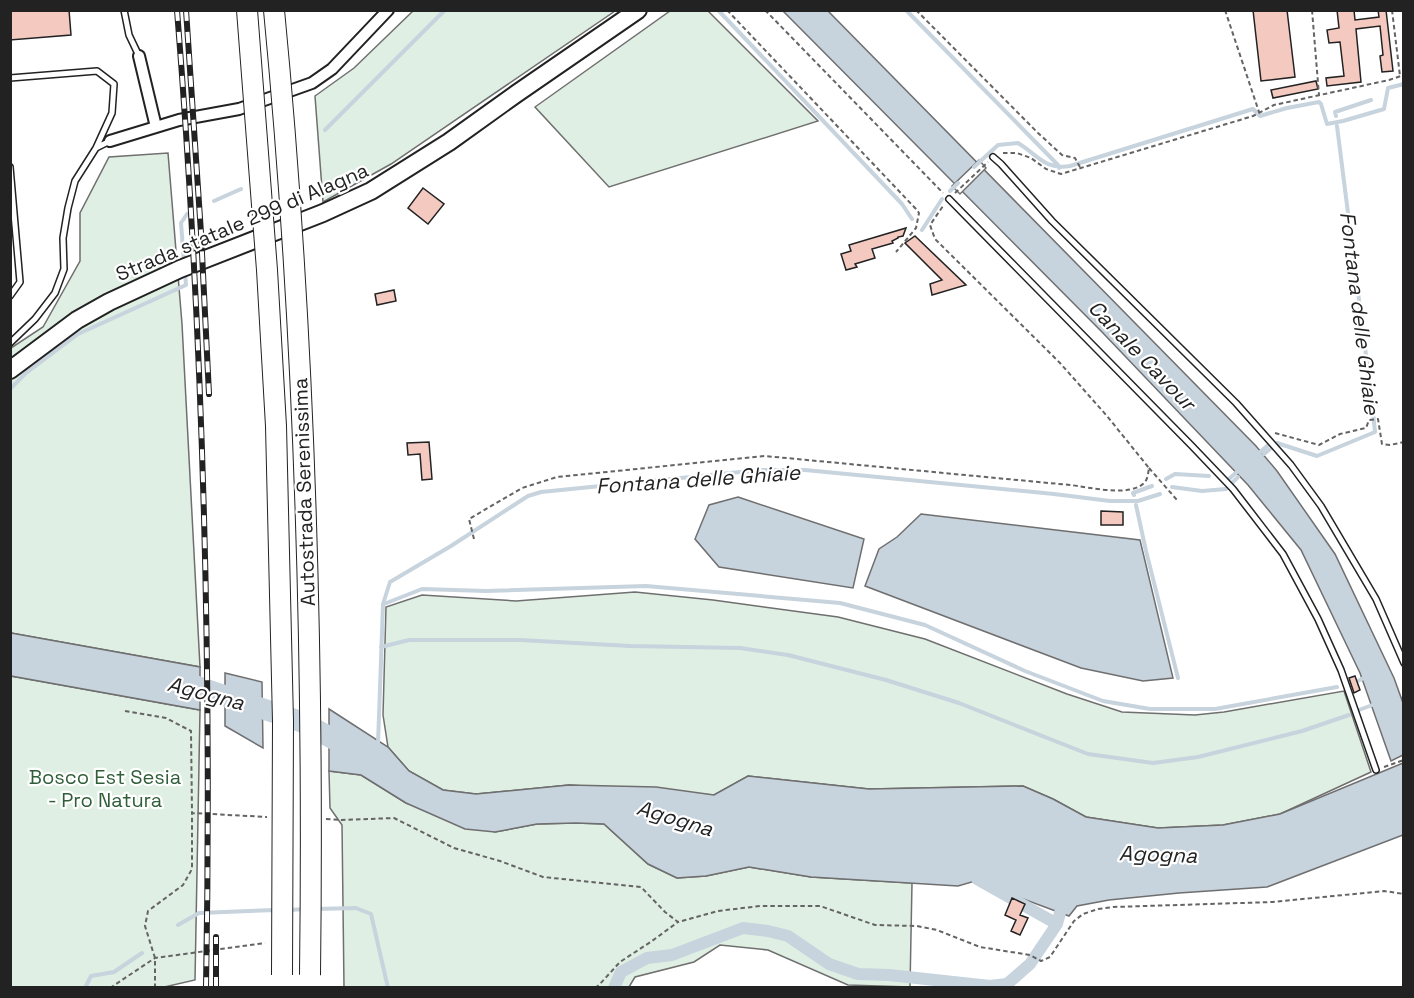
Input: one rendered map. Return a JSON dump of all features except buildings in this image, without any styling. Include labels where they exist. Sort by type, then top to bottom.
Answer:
[{"type":"highway","name":"Autostrada Serenissima","points":[[247,10],[267,270],[276,426],[283,733],[282,975]]},
{"type":"highway","name":"Autostrada Serenissima","points":[[274,10],[297,306],[304,473],[310,745],[310,975]]},
{"type":"main road","name":"Strada statale 299 di Alagna","points":[[10,370],[77,320],[118,297],[184,267],[323,213],[371,191],[449,142],[638,10]]},
{"type":"street","points":[[110,141],[179,120],[239,109],[312,83],[332,69],[388,10]]},
{"type":"street","points":[[139,56],[156,127]]},
{"type":"lane","points":[[124,10],[129,35],[139,56]]},
{"type":"lane","points":[[10,78],[97,71],[114,84],[112,113],[96,148],[75,181],[63,238],[64,268],[55,293],[35,319],[10,343]]},
{"type":"lane","points":[[96,148],[110,141]]},
{"type":"lane","points":[[990,159],[1001,164],[1068,237],[1236,403],[1291,465],[1321,506],[1376,599],[1404,663]]},
{"type":"lane","points":[[10,167],[20,282],[10,296]]},
{"type":"lane","points":[[951,197],[1233,489],[1283,554],[1318,619],[1341,670],[1376,770]]},
{"type":"path","points":[[728,10],[919,213],[916,228],[896,252]]},
{"type":"path","points":[[765,10],[951,197]]},
{"type":"path","points":[[916,10],[1038,134],[1062,155],[1075,158],[1080,168]]},
{"type":"path","points":[[1225,10],[1258,112]]},
{"type":"path","points":[[1312,10],[1319,95]]},
{"type":"path","points":[[1177,500],[1060,363],[935,239],[930,225],[951,197],[990,159],[1001,154],[1017,153],[1031,158],[1046,169],[1061,174],[1253,116],[1274,105],[1402,76],[1392,10]]},
{"type":"path","points":[[1257,428],[1319,446],[1340,434],[1366,428],[1369,420],[1378,419],[1382,444],[1390,446],[1404,442]]},
{"type":"path","points":[[474,537],[469,519],[522,488],[557,477],[765,456],[1132,490],[1147,480],[1149,468]]},
{"type":"path","points":[[124,711],[166,718],[191,731],[192,868],[183,885],[148,911],[145,926],[155,958],[155,987]]},
{"type":"path","points":[[1376,770],[1404,760]]},
{"type":"path","points":[[192,813],[273,817]]},
{"type":"path","points":[[319,819],[394,818],[454,848],[500,861],[543,877],[640,886],[678,922]]},
{"type":"path","points":[[595,987],[620,962],[678,922],[718,911],[760,906],[820,906],[875,925],[917,926],[937,930],[980,947],[1030,955],[1041,961],[1050,957],[1074,921],[1083,914],[1098,909],[1273,902],[1384,891],[1404,894]]},
{"type":"path","points":[[110,987],[155,958],[266,944]]},
{"type":"green space","points":[[413,11],[615,11],[391,164],[323,202],[315,96],[354,68]]},
{"type":"green space","points":[[670,11],[708,11],[818,121],[609,187],[535,107]]},
{"type":"green space","points":[[168,153],[182,324],[200,667],[11,633],[11,348],[43,327],[80,261],[80,213],[109,157]]},
{"type":"green space","points":[[635,592],[838,617],[925,639],[1067,694],[1122,712],[1195,715],[1344,691],[1371,772],[1280,814],[1223,825],[1158,828],[1086,817],[1023,786],[869,789],[748,776],[714,795],[569,785],[476,794],[443,790],[409,771],[388,747],[383,715],[386,607],[422,595],[516,601]]},
{"type":"green space","name":"Bosco Est Sesia - Pro Natura","points":[[11,676],[200,710],[195,980],[160,988],[11,987]]},
{"type":"green space","points":[[329,771],[361,775],[406,803],[495,832],[537,824],[604,824],[648,864],[677,878],[706,876],[749,867],[811,877],[912,883],[910,987],[848,985],[768,950],[720,945],[694,962],[635,977],[629,987],[344,987],[342,825],[330,808]]},
{"type":"water","name":"Canale Cavour","points":[[783,11],[828,11],[1256,446],[1277,471],[1335,554],[1394,678],[1403,703],[1403,755],[1391,761],[1360,673],[1301,550],[1248,485],[1102,332]]},
{"type":"water","points":[[738,497],[864,539],[853,588],[719,567],[695,539],[709,505]]},
{"type":"water","points":[[921,514],[1140,540],[1173,678],[1143,681],[1081,668],[865,586],[879,549],[897,537]]},
{"type":"water","points":[[11,633],[200,667],[200,710],[11,676]]},
{"type":"water","points":[[225,673],[262,682],[263,748],[225,726]]},
{"type":"water","points":[[329,709],[388,747],[409,771],[443,790],[476,794],[569,785],[656,787],[714,795],[748,776],[869,789],[1023,786],[1086,817],[1158,828],[1223,825],[1280,814],[1403,763],[1403,835],[1267,887],[1109,900],[1077,906],[1069,916],[975,881],[958,886],[811,877],[749,867],[706,876],[677,878],[648,864],[604,824],[537,824],[495,832],[465,829],[406,803],[361,775],[329,771]]},
{"type":"pier","points":[[979,160],[986,168],[960,194],[952,186]]},
{"type":"waterway","points":[[325,130],[445,10]]},
{"type":"waterway","points":[[718,10],[902,204],[912,219]]},
{"type":"waterway","points":[[906,10],[1059,168]]},
{"type":"waterway","points":[[974,167],[998,145],[1018,143],[1047,164],[1070,166],[1253,109],[1260,116],[1319,102],[1327,124],[1343,121],[1384,109],[1388,88],[1404,84]]},
{"type":"waterway","name":"Fontana delle Ghiaie","points":[[1336,116],[1335,112],[1371,100]]},
{"type":"waterway","name":"Fontana delle Ghiaie","points":[[1277,443],[1317,456],[1375,432],[1337,126]]},
{"type":"waterway","points":[[950,191],[958,183]]},
{"type":"waterway","points":[[214,201],[241,189]]},
{"type":"waterway","points":[[922,230],[942,199]]},
{"type":"waterway","points":[[184,262],[181,223],[187,214]]},
{"type":"waterway","points":[[10,389],[26,373],[78,334],[186,285],[185,272]]},
{"type":"waterway","points":[[1258,454],[1267,446]]},
{"type":"waterway","name":"Fontana delle Ghiaie","points":[[1264,454],[1270,449]]},
{"type":"waterway","name":"Fontana delle Ghiaie","points":[[378,744],[383,604],[390,582],[528,496],[541,492],[760,470],[805,470],[1110,501],[1138,501],[1160,494]]},
{"type":"waterway","points":[[1229,479],[1239,470]]},
{"type":"waterway","points":[[1166,479],[1175,474],[1209,476]]},
{"type":"waterway","name":"Fontana delle Ghiaie","points":[[1233,482],[1238,477]]},
{"type":"waterway","points":[[1134,495],[1133,493],[1152,486]]},
{"type":"waterway","name":"Fontana delle Ghiaie","points":[[1172,487],[1202,491],[1226,489]]},
{"type":"waterway","points":[[1136,505],[1178,678]]},
{"type":"waterway","points":[[384,604],[422,589],[486,591],[646,586],[840,603],[925,625],[1025,671],[1103,701],[1150,709],[1215,709],[1337,687]]},
{"type":"waterway","points":[[381,647],[409,640],[520,640],[630,646],[740,648],[788,655],[886,680],[959,703],[1088,754],[1153,763],[1198,757],[1302,731],[1349,715]]},
{"type":"waterway","points":[[1349,685],[1364,678]]},
{"type":"waterway","name":"Agogna","points":[[171,682],[190,684],[302,722],[352,749]]},
{"type":"waterway","points":[[1359,710],[1375,704]]},
{"type":"waterway","points":[[977,879],[1057,924]]},
{"type":"waterway","points":[[614,988],[621,972],[647,958],[672,955],[743,928],[788,936],[829,964],[858,974],[889,975],[990,986],[1007,984],[1030,964],[1057,924],[1064,898]]},
{"type":"waterway","points":[[316,909],[356,908],[371,914],[388,988]]},
{"type":"waterway","points":[[289,910],[306,909]]},
{"type":"waterway","points":[[178,925],[199,913],[276,910]]},
{"type":"waterway","points":[[85,988],[91,976],[114,972],[142,953]]},
{"type":"railway","points":[[177,10],[193,254],[204,499],[208,743],[206,988]]},
{"type":"railway","points":[[186,10],[209,394]]},
{"type":"railway","points":[[216,937],[216,988]]}]
